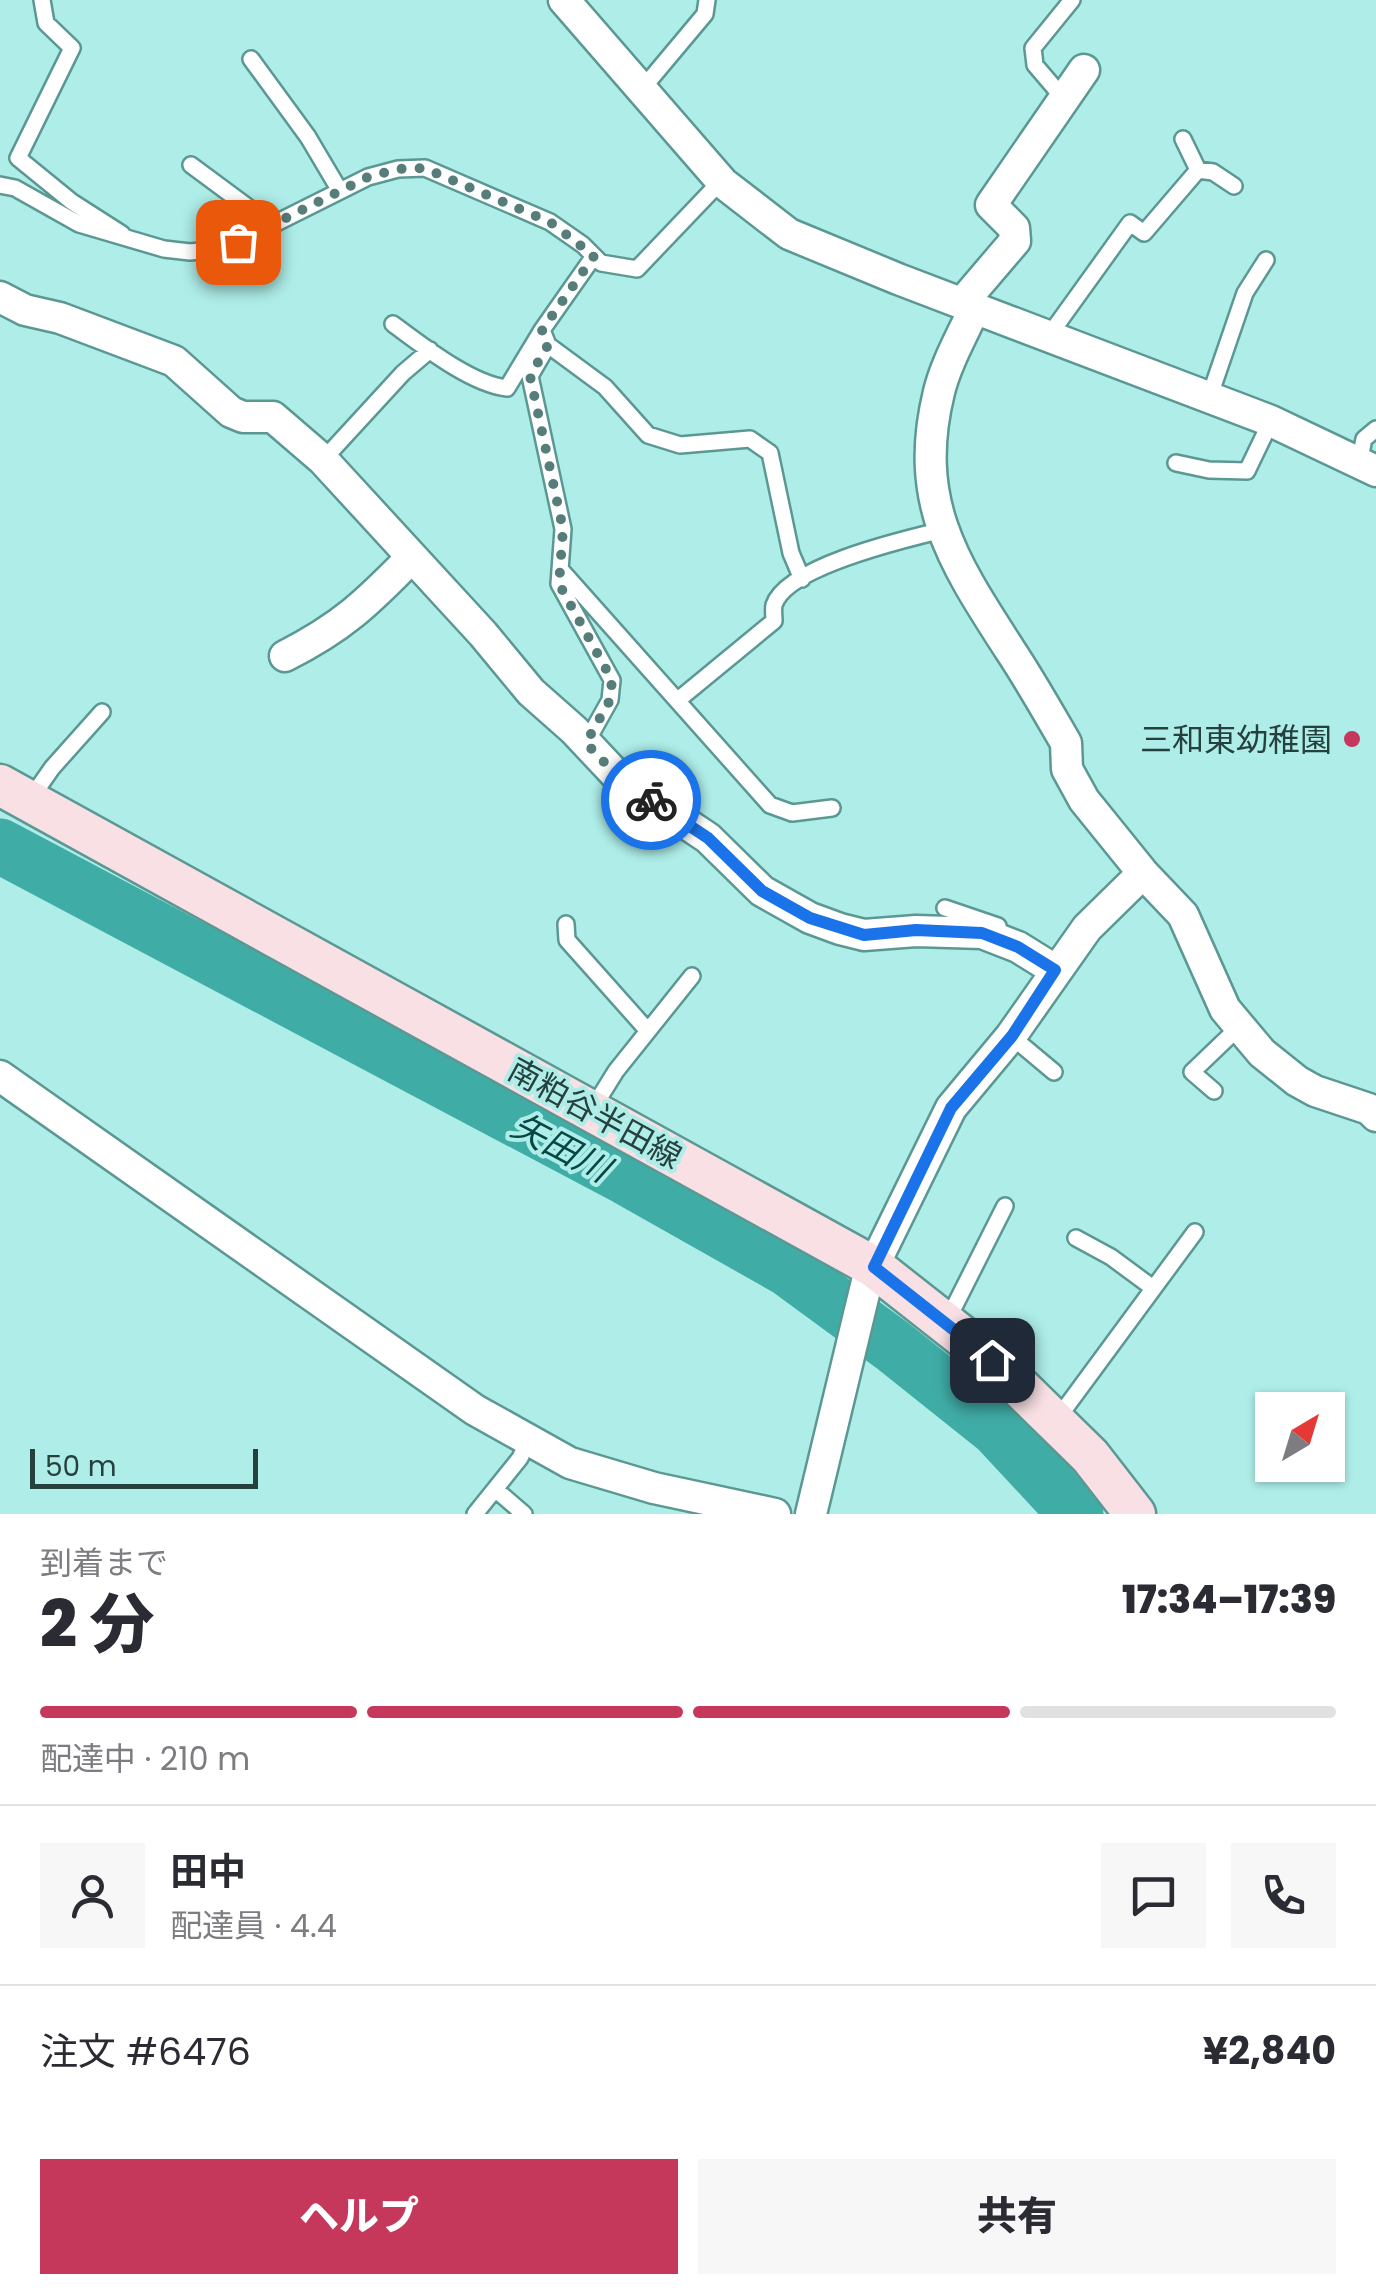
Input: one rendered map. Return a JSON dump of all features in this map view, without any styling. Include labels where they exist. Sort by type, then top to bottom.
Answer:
[{"type":"main road","name":"南粕谷半田線","points":[[14,793],[591,1111],[871,1272],[992,1360],[1090,1456],[1135,1514]]},
{"type":"street","points":[[564,0],[721,181],[789,234],[1271,421],[1367,467]]},
{"type":"street","points":[[1084,70],[992,205],[1014,228],[1015,241],[968,304],[939,390],[931,474],[942,530],[970,590],[1066,743],[1067,769],[1084,800],[1182,915],[1225,1009],[1262,1052],[1298,1082],[1315,1092],[1369,1109],[1376,1116]]},
{"type":"street","points":[[0,297],[24,310],[60,318],[174,361],[231,412],[243,417],[274,416],[324,460],[531,692],[621,780],[708,838],[762,891],[810,918],[864,935],[916,930],[982,933],[1058,966]]},
{"type":"street","points":[[285,656],[330,633],[362,608],[411,558]]},
{"type":"street","points":[[812,1514],[871,1272],[951,1108],[1012,1036],[1087,928],[1143,872]]},
{"type":"street","points":[[0,1076],[475,1410],[570,1463],[654,1488],[775,1514]]},
{"type":"lane","points":[[42,0],[46,23],[72,48],[18,158],[72,202],[116,227],[125,237]]},
{"type":"lane","points":[[643,88],[705,14],[708,0]]},
{"type":"lane","points":[[1064,99],[1035,65],[1033,48],[1072,0]]},
{"type":"lane","points":[[251,59],[308,137],[340,191]]},
{"type":"lane","points":[[1183,140],[1198,170]]},
{"type":"lane","points":[[191,164],[272,225]]},
{"type":"lane","points":[[0,184],[15,188],[79,224],[164,249],[190,252],[220,249],[368,177],[398,169],[424,168],[550,222],[601,263],[637,269],[721,181]]},
{"type":"lane","points":[[1198,170],[1213,172],[1234,186]]},
{"type":"lane","points":[[1048,337],[1130,223],[1144,232],[1198,170]]},
{"type":"lane","points":[[394,324],[492,386],[507,388],[545,338],[594,256]]},
{"type":"lane","points":[[1208,398],[1246,293],[1266,260]]},
{"type":"lane","points":[[545,338],[530,376],[563,529],[559,584],[612,680],[610,700],[586,743]]},
{"type":"lane","points":[[545,338],[605,387],[648,435],[680,445],[750,439],[770,453],[791,553],[802,579]]},
{"type":"lane","points":[[324,460],[403,372],[430,350]]},
{"type":"lane","points":[[1176,463],[1209,470],[1247,471],[1271,421]]},
{"type":"lane","points":[[1367,467],[1364,439],[1376,429]]},
{"type":"lane","points":[[678,700],[774,621],[774,604],[802,579],[875,546],[942,530]]},
{"type":"lane","points":[[560,569],[770,805],[792,814],[832,808]]},
{"type":"lane","points":[[14,793],[52,768],[102,712]]},
{"type":"lane","points":[[945,908],[1000,926],[1058,966]]},
{"type":"lane","points":[[566,924],[568,940],[648,1031]]},
{"type":"lane","points":[[591,1111],[616,1071],[692,976]]},
{"type":"lane","points":[[1214,1092],[1192,1072],[1240,1026]]},
{"type":"lane","points":[[1012,1036],[1054,1072]]},
{"type":"lane","points":[[946,1324],[1005,1206]]},
{"type":"lane","points":[[1055,1422],[1194,1232]]},
{"type":"lane","points":[[1076,1238],[1112,1257],[1153,1288]]},
{"type":"lane","points":[[475,1514],[520,1458],[529,1439]]},
{"type":"lane","points":[[495,1490],[524,1514]]},
{"type":"waterway","name":"矢田川","points":[[0,846],[627,1178],[788,1269],[997,1429],[1076,1514]]},
{"type":"way so far","points":[[238,242],[368,177],[398,169],[424,168],[550,222],[594,256],[542,330],[548,345],[530,376],[563,529],[559,584],[612,680],[610,700],[586,743],[621,780],[651,800]]},
{"type":"place","name":"三和東幼稚園","points":[[1352,739]]},
{"type":"route","points":[[651,800],[708,838],[762,891],[810,918],[864,935],[916,930],[982,933],[1018,947],[1055,970],[1012,1036],[951,1108],[874,1267],[992,1360]]}]
